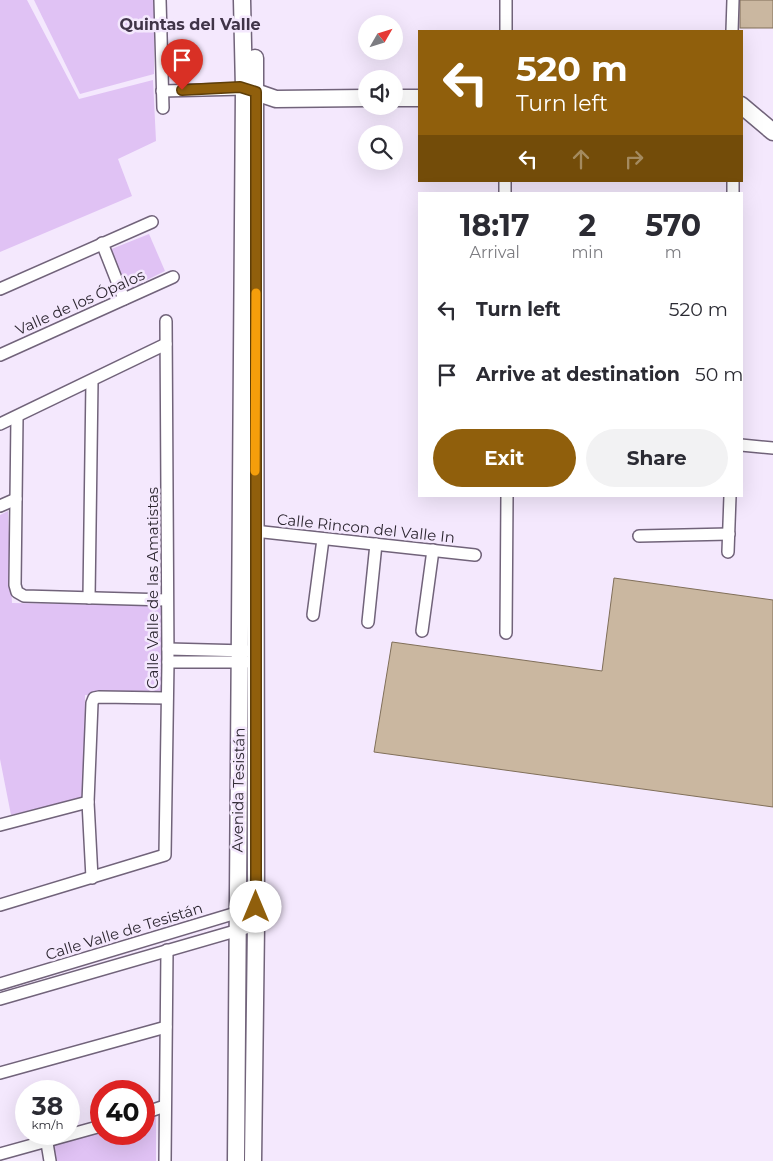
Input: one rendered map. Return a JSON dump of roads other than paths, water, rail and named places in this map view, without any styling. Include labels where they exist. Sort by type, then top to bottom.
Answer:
[{"type":"street","points":[[160,0],[163,108]]},
{"type":"street","name":"Avenida Tesistán","points":[[236,1161],[236,913],[254,532],[250,90],[242,0]]},
{"type":"street","name":"Avenida Tesistán","points":[[253,0],[250,90],[247,657],[256,907],[254,1161]]},
{"type":"street","points":[[506,0],[506,30]]},
{"type":"street","points":[[732,30],[733,0]]},
{"type":"street","points":[[162,91],[250,90],[276,99],[358,98]]},
{"type":"street","points":[[403,98],[418,98]]},
{"type":"street","points":[[743,107],[773,132]]},
{"type":"street","points":[[0,289],[152,222]]},
{"type":"street","points":[[102,243],[124,299]]},
{"type":"street","name":"Valle de los Ópalos","points":[[0,355],[172,277]]},
{"type":"street","name":"Calle Valle de las Amatistas","points":[[92,878],[165,855],[168,662],[166,321]]},
{"type":"street","points":[[0,424],[166,344]]},
{"type":"street","points":[[89,598],[92,381]]},
{"type":"street","points":[[17,417],[15,585],[17,592],[24,596],[167,600]]},
{"type":"street","points":[[743,445],[773,448]]},
{"type":"street","points":[[506,633],[507,497]]},
{"type":"street","points":[[728,552],[730,497]]},
{"type":"street","points":[[0,506],[16,499]]},
{"type":"street","name":"Calle Rincon del Valle In","points":[[254,532],[475,555]]},
{"type":"street","points":[[639,536],[729,534]]},
{"type":"street","points":[[313,614],[323,539]]},
{"type":"street","points":[[368,622],[376,544]]},
{"type":"street","points":[[422,631],[433,550]]},
{"type":"street","points":[[168,649],[247,657]]},
{"type":"street","points":[[168,662],[247,657]]},
{"type":"street","points":[[0,905],[92,878],[88,802],[92,702],[94,698],[167,698]]},
{"type":"street","points":[[0,812],[1,825],[88,802]]},
{"type":"street","name":"Calle Valle de Tesistán","points":[[0,984],[256,907]]},
{"type":"street","name":"Calle Valle de Tesistán","points":[[0,999],[256,925]]},
{"type":"street","points":[[165,1161],[167,950]]},
{"type":"street","points":[[0,1073],[166,1027]]},
{"type":"street","points":[[155,1109],[165,1106]]},
{"type":"street","points":[[0,1154],[38,1145]]},
{"type":"street","points":[[47,1145],[50,1161]]},
{"type":"district","name":"Quintas del Valle","points":[[190,24]]}]
